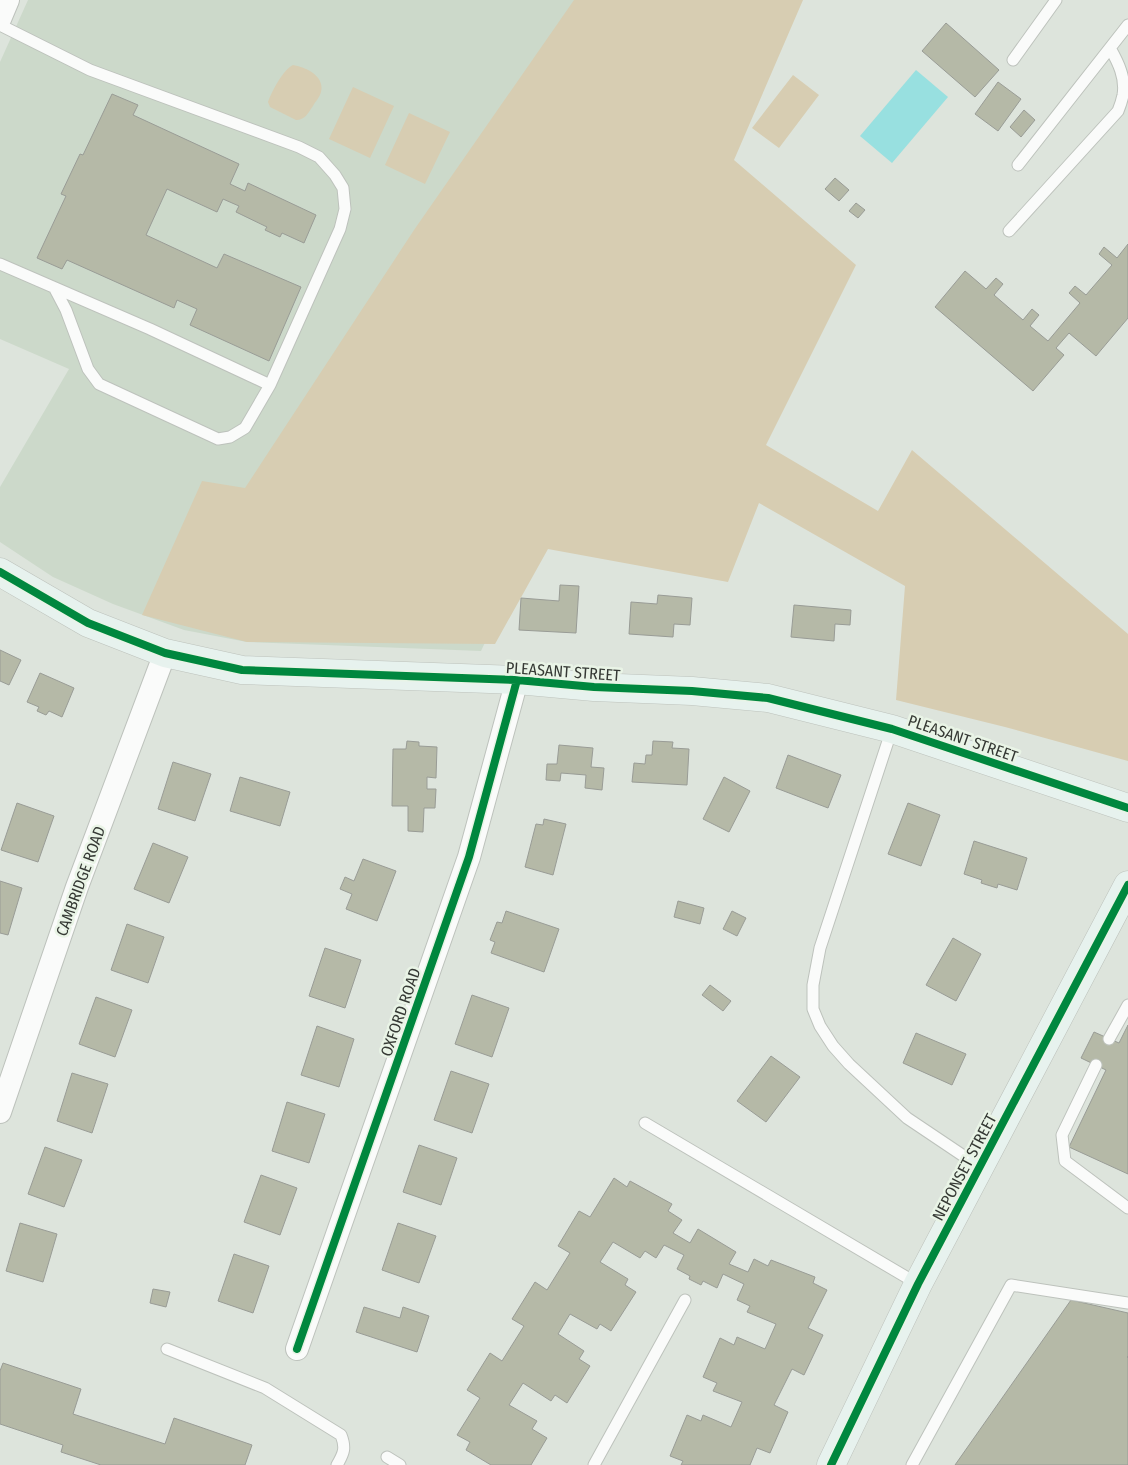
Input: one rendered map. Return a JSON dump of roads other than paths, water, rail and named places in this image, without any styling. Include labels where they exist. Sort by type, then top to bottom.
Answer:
[{"type":"street","points":[[0,19],[8,0]]},
{"type":"street","name":"PLEASANT STREET","points":[[0,572],[88,623],[165,653],[242,670],[517,680],[768,698],[892,729],[1128,808]]},
{"type":"street","name":"CAMBRIDGE ROAD","points":[[0,1112],[77,887],[165,653]]},
{"type":"street","name":"OXFORD ROAD","points":[[297,1349],[469,857],[517,680]]},
{"type":"street","name":"NEPONSET STREET","points":[[831,1465],[918,1284],[1128,885]]},
{"type":"lane","points":[[1013,60],[1056,0]]},
{"type":"lane","points":[[0,25],[90,70],[300,147],[319,157],[335,175],[343,188],[345,208],[340,229],[270,385],[245,428],[230,437],[218,439],[99,384],[88,368],[56,289]]},
{"type":"lane","points":[[1018,165],[1128,25]]},
{"type":"lane","points":[[1009,231],[1118,111],[1123,95],[1123,84],[1119,63],[1110,48]]},
{"type":"lane","points":[[0,264],[150,329],[270,385]]},
{"type":"lane","points":[[892,729],[820,948],[813,985],[814,1009],[820,1026],[833,1046],[849,1064],[907,1118],[980,1167]]},
{"type":"lane","points":[[1109,1039],[1128,1005]]},
{"type":"lane","points":[[1096,1065],[1062,1135],[1065,1161],[1128,1208]]},
{"type":"lane","points":[[645,1123],[918,1284]]},
{"type":"lane","points":[[912,1465],[1011,1285],[1128,1303]]},
{"type":"lane","points":[[594,1465],[685,1300]]},
{"type":"lane","points":[[167,1349],[265,1388],[341,1435],[344,1444],[344,1454],[337,1465]]},
{"type":"lane","points":[[387,1457],[400,1465]]},
{"type":"water","points":[[916,70],[948,97],[892,163],[860,136]]}]
